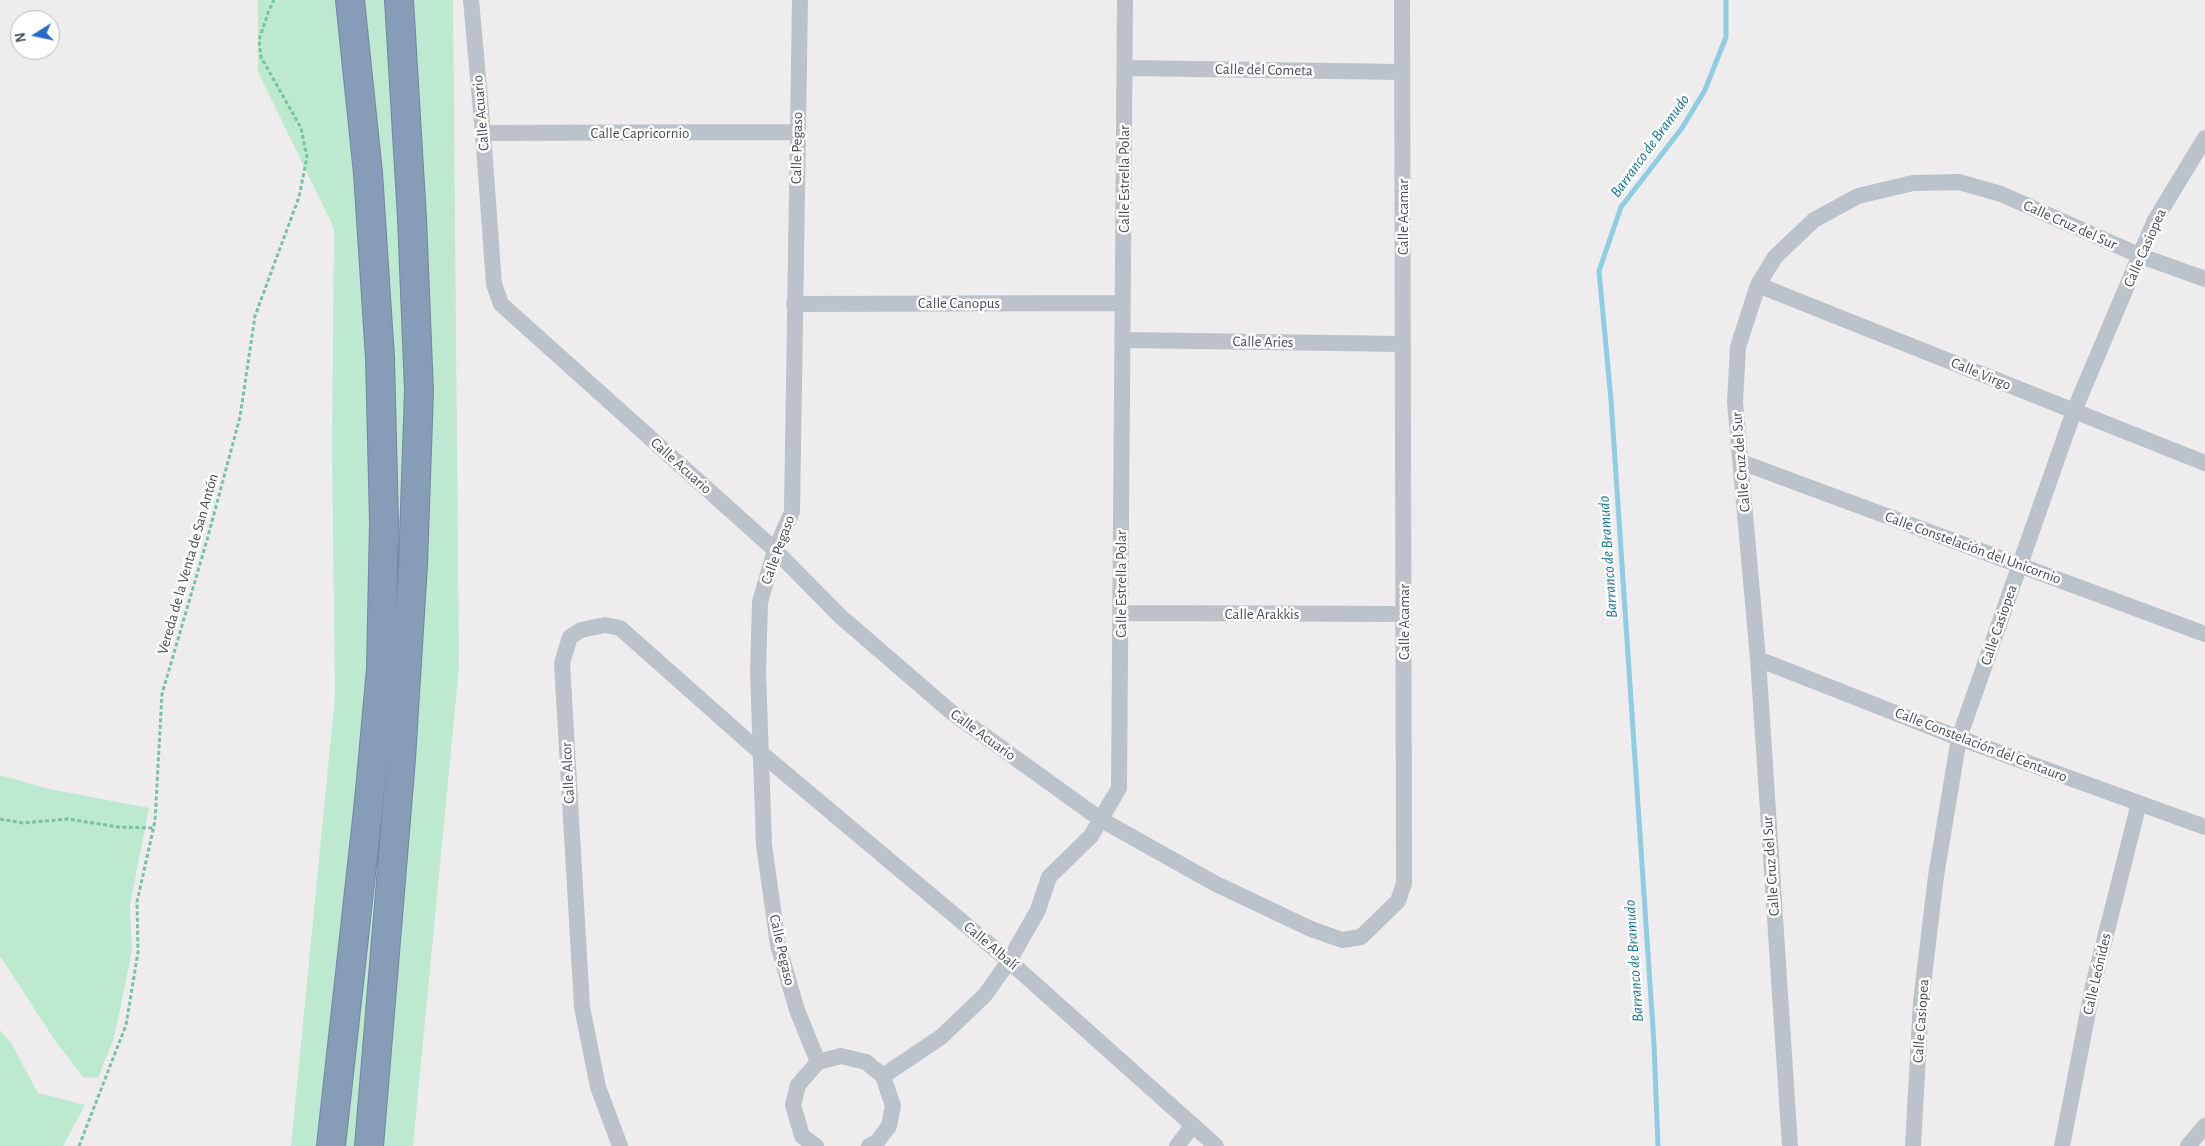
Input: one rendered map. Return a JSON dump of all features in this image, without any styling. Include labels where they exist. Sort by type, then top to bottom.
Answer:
[{"type":"highway","points":[[333,0],[340,29],[380,358]]},
{"type":"highway","points":[[331,1146],[368,810],[381,670],[384,522],[380,358],[368,173],[350,0]]},
{"type":"highway","points":[[380,0],[402,219],[409,393],[412,565]]},
{"type":"highway","points":[[369,1146],[401,759],[412,565],[419,391],[399,0]]},
{"type":"street","name":"Calle Acuario","points":[[471,0],[494,284],[501,304],[775,550],[840,616],[950,711],[1100,819]]},
{"type":"street","name":"Calle Pegaso","points":[[800,0],[792,512],[775,550],[760,602],[758,672],[764,845],[778,945],[797,1010],[818,1062]]},
{"type":"street","name":"Calle Estrella Polar","points":[[883,1076],[941,1037],[985,995],[1009,961],[1038,910],[1049,877],[1091,836],[1119,788],[1126,0]]},
{"type":"street","name":"Calle Acamar","points":[[1100,819],[1214,883],[1311,929],[1342,940],[1361,937],[1398,901],[1404,883],[1402,0]]},
{"type":"street","name":"Calle del Cometa","points":[[1125,68],[1402,72]]},
{"type":"street","name":"Calle Capricornio","points":[[483,133],[797,132]]},
{"type":"street","name":"Calle Casiopea","points":[[1913,1146],[1921,1002],[1936,876],[1959,738],[2074,411],[2154,222],[2205,138]]},
{"type":"street","name":"Calle Cruz del Sur","points":[[1790,1146],[1758,659],[1735,402],[1738,347],[1758,285],[1776,256],[1814,220],[1858,196],[1913,183],[1959,182],[2001,194],[2141,256],[2205,279]]},
{"type":"street","name":"Calle Virgo","points":[[1758,285],[2205,463]]},
{"type":"street","name":"Calle Canopus","points":[[794,304],[1123,303]]},
{"type":"street","name":"Calle Aries","points":[[1123,340],[1403,344]]},
{"type":"street","name":"Calle Constelación del Unicornio","points":[[1741,462],[2205,634]]},
{"type":"street","name":"Calle Arakkis","points":[[1121,613],[1404,614]]},
{"type":"street","name":"Calle Alcor","points":[[620,1146],[598,1087],[582,1007],[562,663],[570,637],[581,630],[605,625],[620,628],[761,753]]},
{"type":"street","name":"Calle Constelación del Centauro","points":[[1758,659],[1959,738],[2205,827]]},
{"type":"street","name":"Calle Albalí","points":[[761,753],[1009,961],[1216,1146]]},
{"type":"street","name":"Calle Leónides","points":[[2062,1146],[2093,986],[2139,803]]},
{"type":"street","points":[[816,1146],[797,1141],[793,1105],[798,1084],[818,1062],[841,1056],[866,1062],[883,1076],[893,1106],[889,1126],[876,1145]]},
{"type":"street","points":[[1177,1146],[1193,1125]]},
{"type":"street","points":[[2188,1146],[2205,1126]]},
{"type":"path","name":"Vereda de la Venta de San Antón","points":[[79,1146],[126,1026],[138,952],[137,902],[153,828],[162,694],[208,540],[240,417],[255,316],[299,197],[307,157],[301,128],[261,57],[259,40],[274,0]]},
{"type":"path","points":[[0,819],[23,823],[68,820],[118,827],[153,828]]},
{"type":"green space","points":[[258,0],[453,0],[459,667],[413,1146],[291,1146],[335,696],[332,448],[334,228],[258,72]]},
{"type":"green space","points":[[0,775],[49,789],[149,808],[130,905],[132,951],[114,1038],[98,1078],[83,1077],[54,1039],[0,956]]},
{"type":"green space","points":[[0,1030],[11,1043],[38,1093],[85,1105],[63,1146],[0,1146]]},
{"type":"waterway","name":"Barranco de Bramudo","points":[[1658,1146],[1654,1044],[1611,400],[1599,271],[1621,207],[1682,128],[1705,90],[1726,37],[1726,0]]}]
